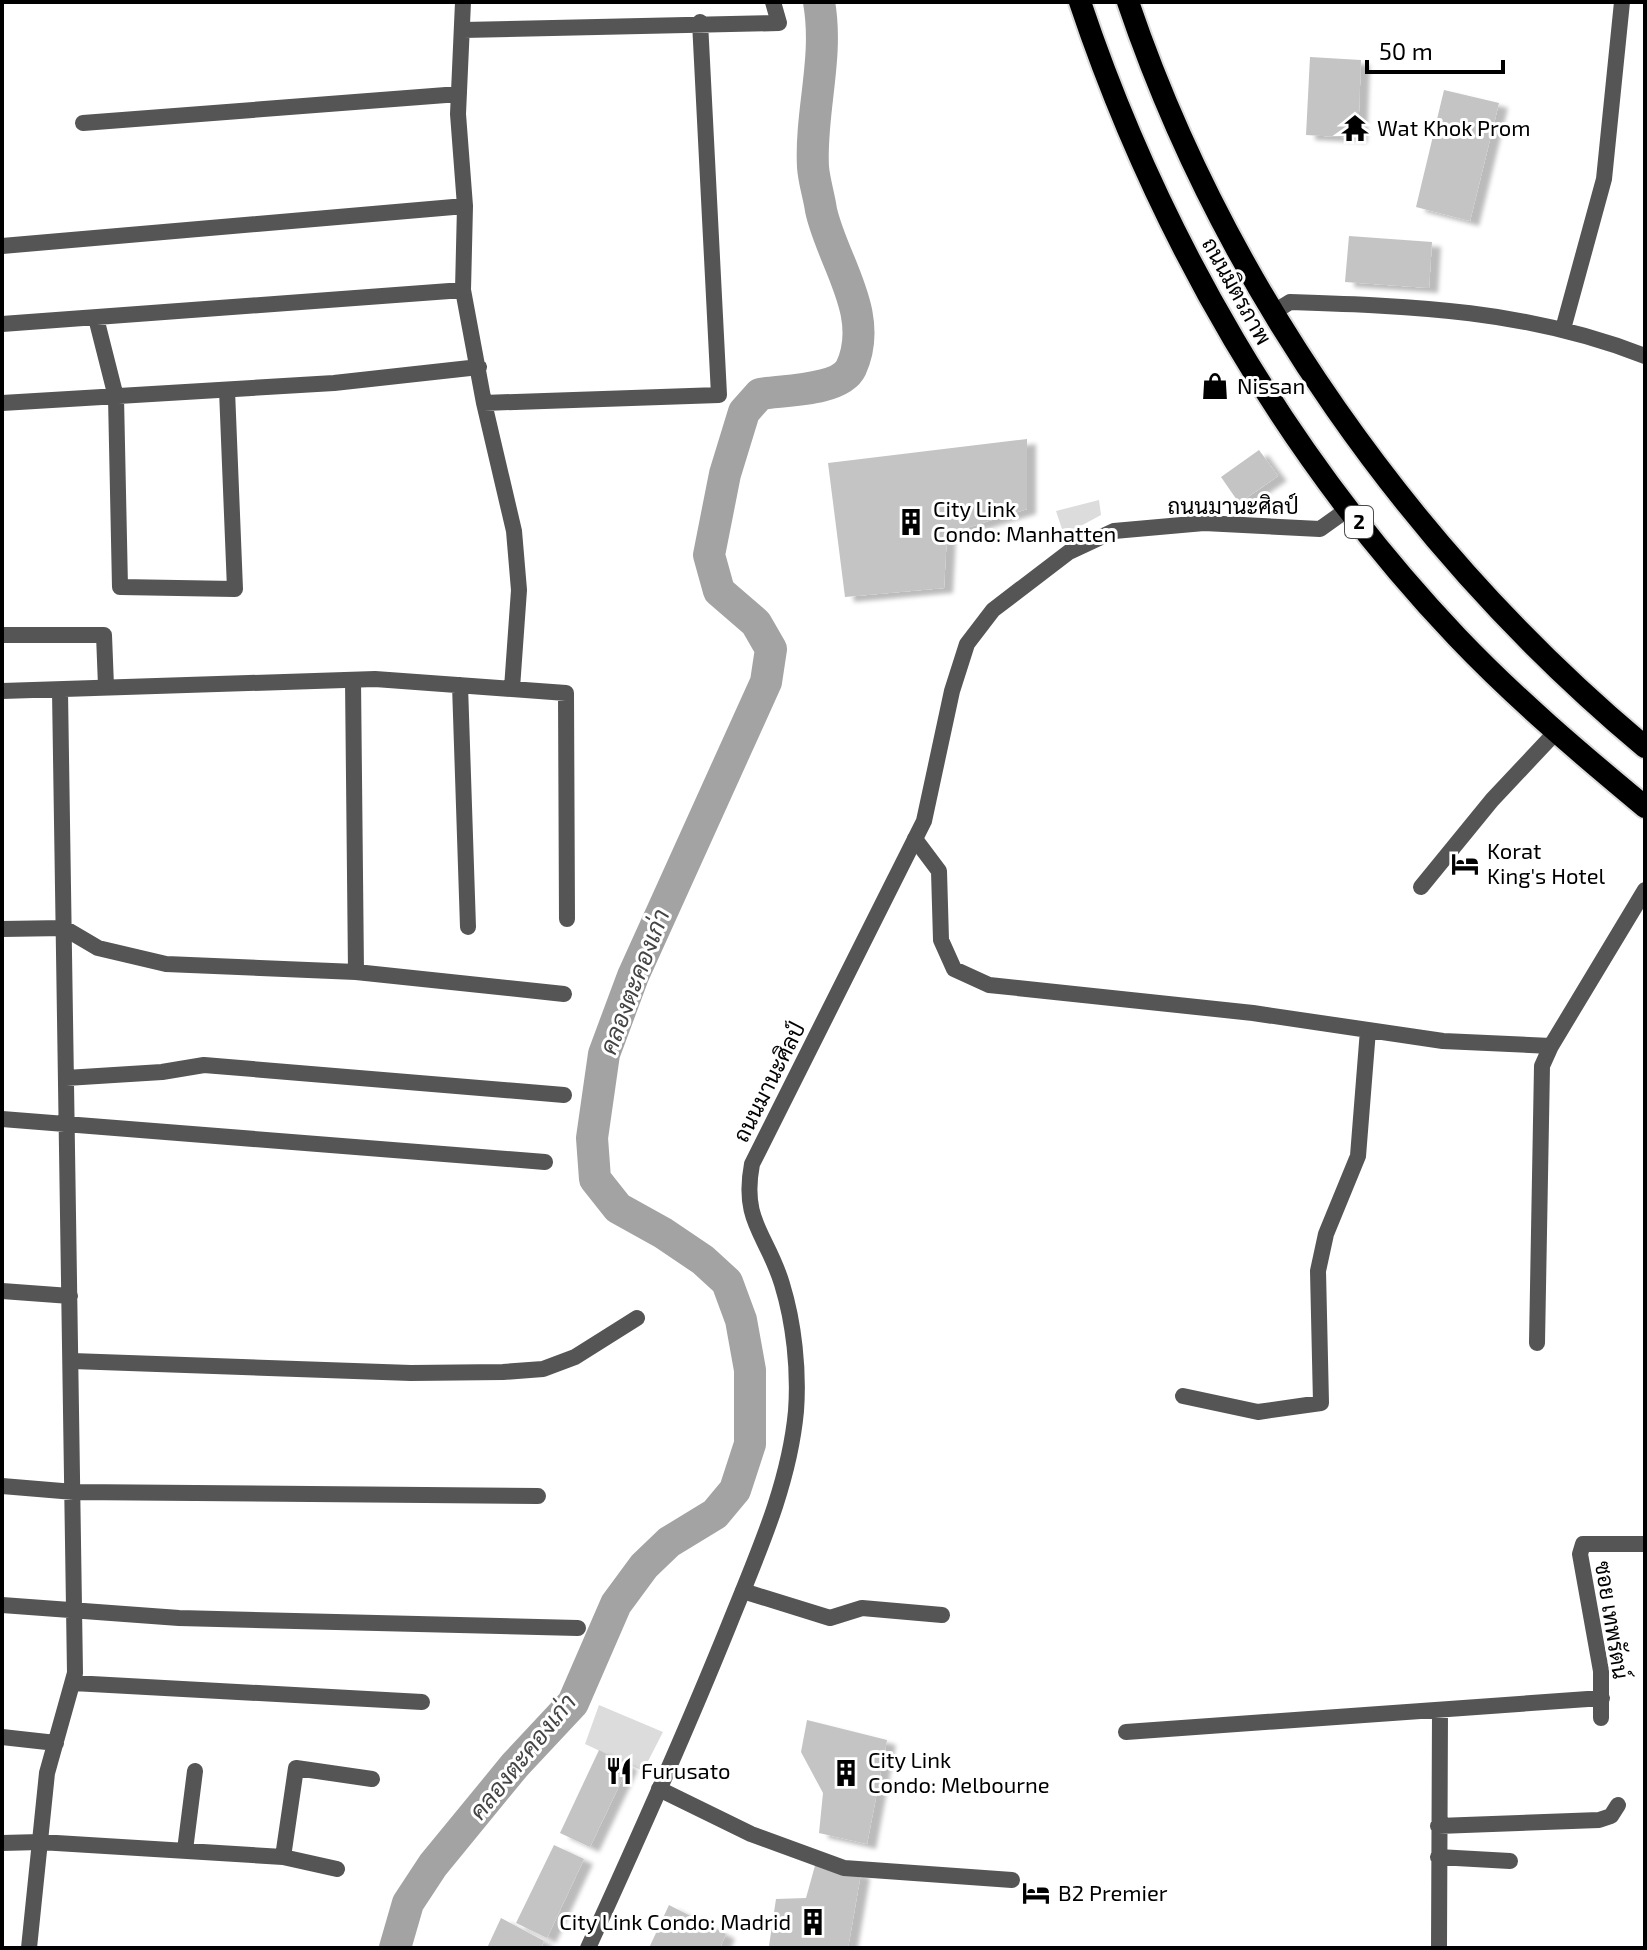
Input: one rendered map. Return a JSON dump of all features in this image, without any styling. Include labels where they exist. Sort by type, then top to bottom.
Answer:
[{"type":"highway","name":"ถนนมิตรภาพ","points":[[1080,2],[1097,54],[1178,239],[1254,372],[1348,509],[1456,636],[1555,733],[1645,807]]},
{"type":"highway","name":"ถนนมิตรภาพ","points":[[1128,2],[1196,173],[1274,312],[1415,517],[1505,618],[1591,702],[1645,747]]},
{"type":"street","points":[[463,2],[459,94],[465,206],[463,290],[484,403],[514,531],[519,590],[512,688]]},
{"type":"street","points":[[463,30],[700,22],[779,23],[773,2]]},
{"type":"street","points":[[1563,329],[1604,179],[1622,2]]},
{"type":"street","points":[[484,403],[719,395],[700,22]]},
{"type":"street","points":[[83,123],[459,94]]},
{"type":"street","points":[[2,246],[465,206]]},
{"type":"street","points":[[2,324],[463,290]]},
{"type":"street","points":[[1274,312],[1290,302],[1434,306],[1563,329],[1645,356]]},
{"type":"street","points":[[96,318],[116,397],[120,587],[235,589],[227,390]]},
{"type":"street","points":[[2,403],[227,390],[479,367]]},
{"type":"street","name":"ถนนมานะศิลป์","points":[[588,1948],[743,1591],[785,1476],[796,1409],[794,1339],[782,1283],[750,1214],[748,1189],[752,1164],[924,821],[952,691],[967,644],[993,610],[1028,581],[1069,552],[1114,531],[1204,523],[1320,529],[1348,509]]},
{"type":"street","points":[[2,635],[104,635],[106,686]]},
{"type":"street","points":[[2,691],[353,680],[566,693],[567,919]]},
{"type":"street","points":[[353,680],[356,972]]},
{"type":"street","points":[[460,685],[468,927]]},
{"type":"street","points":[[29,1948],[47,1773],[73,1683],[75,1608],[60,691]]},
{"type":"street","points":[[1421,887],[1492,800],[1555,733]]},
{"type":"street","points":[[915,839],[939,871],[941,940],[954,969],[989,985],[1253,1013],[1443,1041],[1551,1046]]},
{"type":"street","points":[[1537,1343],[1542,1066],[1645,890]]},
{"type":"street","points":[[2,929],[64,928],[98,948],[166,964],[356,972],[564,994]]},
{"type":"street","points":[[1183,1396],[1258,1412],[1321,1403],[1318,1271],[1326,1234],[1358,1156],[1368,1030]]},
{"type":"street","points":[[66,1078],[162,1072],[204,1065],[564,1095]]},
{"type":"street","points":[[2,1119],[545,1162]]},
{"type":"street","points":[[2,1291],[70,1296]]},
{"type":"street","points":[[72,1361],[411,1373],[543,1369],[575,1357],[637,1318]]},
{"type":"street","points":[[2,1486],[74,1492],[538,1496]]},
{"type":"street","name":"ซอย เทพรัตน์","points":[[1601,1718],[1602,1698],[1594,1626],[1580,1554],[1583,1544],[1645,1544]]},
{"type":"street","points":[[743,1591],[830,1618],[859,1608],[942,1615]]},
{"type":"street","points":[[2,1605],[179,1618],[578,1628]]},
{"type":"street","points":[[73,1683],[422,1702]]},
{"type":"street","points":[[1126,1732],[1440,1712],[1602,1698]]},
{"type":"street","points":[[1439,1948],[1440,1712]]},
{"type":"street","points":[[2,1737],[56,1743]]},
{"type":"street","points":[[283,1857],[296,1768],[372,1779]]},
{"type":"street","points":[[185,1850],[195,1771]]},
{"type":"street","points":[[659,1789],[751,1834],[844,1868],[1012,1880]]},
{"type":"street","points":[[1438,1826],[1599,1820],[1611,1816],[1618,1805]]},
{"type":"street","points":[[2,1843],[40,1842],[283,1857],[337,1869]]},
{"type":"street","points":[[1438,1857],[1510,1861]]},
{"type":"shaded area","points":[[1099,500],[1101,515],[1064,535],[1056,511]]},
{"type":"shaded area","points":[[599,1705],[663,1732],[643,1771],[585,1744]]},
{"type":"building","points":[[1310,57],[1361,60],[1358,138],[1306,135]]},
{"type":"building","points":[[1444,90],[1499,103],[1470,221],[1416,207]]},
{"type":"building","points":[[1349,236],[1432,242],[1429,288],[1345,282]]},
{"type":"building","name":"City Link Condo: Manhatten","points":[[1027,439],[1027,509],[947,534],[944,588],[845,597],[828,463]]},
{"type":"building","points":[[1259,450],[1278,476],[1239,503],[1221,477]]},
{"type":"building","name":"City Link Condo: Melbourne","points":[[807,1720],[887,1740],[867,1844],[819,1833],[823,1793],[801,1752]]},
{"type":"building","points":[[599,1750],[629,1765],[590,1847],[560,1833]]},
{"type":"building","points":[[554,1845],[584,1859],[547,1938],[516,1923]]},
{"type":"building","name":"City Link Condo: Madrid","points":[[816,1862],[861,1873],[848,1948],[769,1946],[776,1899],[806,1898]]},
{"type":"building","points":[[669,1905],[726,1934],[720,1948],[649,1948]]},
{"type":"building","points":[[501,1918],[544,1941],[541,1948],[487,1948]]},
{"type":"waterway","name":"คลองตะคองเก่า","points":[[395,1948],[408,1903],[433,1865],[515,1765],[573,1703],[616,1604],[644,1566],[669,1542],[715,1514],[735,1490],[750,1444],[750,1370],[741,1320],[727,1282],[703,1260],[618,1208],[595,1179],[592,1138],[604,1054],[633,976],[766,682],[771,649],[756,623],[719,591],[709,555],[725,474],[744,412],[760,394],[810,388],[845,376],[857,348],[855,308],[826,229],[814,172],[814,126],[822,44],[819,2]]},
{"type":"place","name":"Wat Khok Prom","points":[[1355,128]]},
{"type":"place","name":"Nissan","points":[[1215,386]]},
{"type":"place","name":"City Link Condo: Manhatten","points":[[911,522]]},
{"type":"place","name":"Korat King's Hotel","points":[[1465,864]]},
{"type":"place","name":"Furusato","points":[[619,1771]]},
{"type":"place","name":"City Link Condo: Melbourne","points":[[846,1773]]},
{"type":"place","name":"B2 Premier","points":[[1036,1893]]},
{"type":"place","name":"City Link Condo: Madrid","points":[[813,1922]]}]
